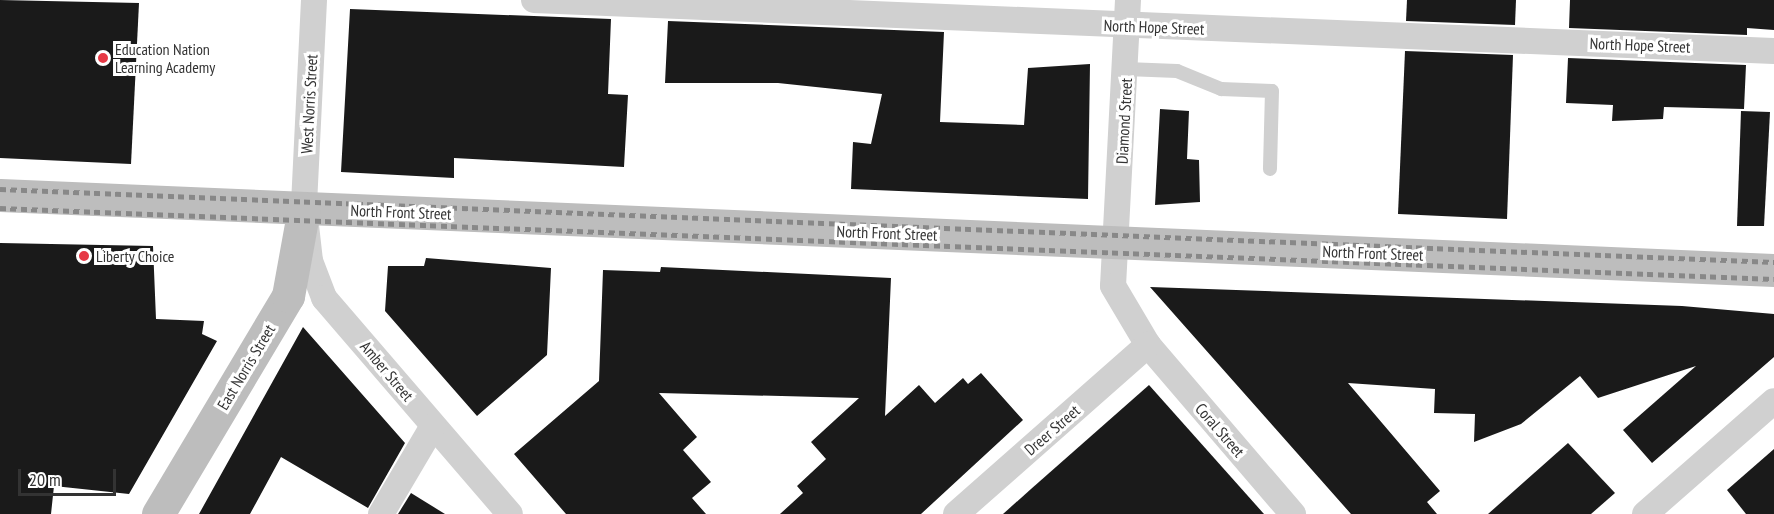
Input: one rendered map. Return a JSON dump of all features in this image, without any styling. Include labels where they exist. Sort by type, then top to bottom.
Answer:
[{"type":"street","name":"West Norris Street","points":[[304,208],[314,0]]},
{"type":"street","name":"North Hope Street","points":[[534,0],[1774,51]]},
{"type":"street","name":"Diamond Street","points":[[1128,0],[1113,286],[1148,345]]},
{"type":"street","name":"North Front Street","points":[[0,195],[1774,270]]},
{"type":"street","name":"Amber Street","points":[[304,208],[310,261],[324,298],[510,514]]},
{"type":"street","name":"East Norris Street","points":[[158,514],[288,296],[304,208]]},
{"type":"street","name":"Coral Street","points":[[1148,345],[1290,513]]},
{"type":"street","name":"Dreer Street","points":[[956,514],[1148,345]]},
{"type":"street","points":[[1645,514],[1774,401]]},
{"type":"street","points":[[381,514],[433,426]]},
{"type":"lane","points":[[1126,69],[1176,71],[1221,89],[1272,91],[1270,169]]},
{"type":"building","points":[[0,0],[139,3],[131,164],[0,158]]},
{"type":"building","points":[[1407,0],[1516,0],[1515,25],[1406,21]]},
{"type":"building","points":[[1570,0],[1774,0],[1774,30],[1747,28],[1747,35],[1569,28]]},
{"type":"building","points":[[350,9],[611,19],[608,94],[628,95],[624,167],[454,158],[454,178],[341,172]]},
{"type":"building","points":[[668,21],[944,32],[940,122],[1024,125],[1028,68],[1090,64],[1088,199],[851,189],[853,142],[871,144],[882,94],[778,83],[665,83]]},
{"type":"building","points":[[1405,51],[1513,55],[1507,219],[1398,214]]},
{"type":"building","points":[[1568,58],[1746,65],[1744,109],[1664,107],[1663,119],[1612,121],[1613,105],[1566,103]]},
{"type":"building","points":[[1160,109],[1189,111],[1187,159],[1199,160],[1200,202],[1155,205]]},
{"type":"building","points":[[1741,111],[1770,112],[1764,226],[1737,226]]},
{"type":"building","points":[[0,243],[153,246],[156,319],[204,321],[202,334],[217,341],[129,494],[54,486],[51,514],[0,514]]},
{"type":"building","points":[[426,258],[551,268],[547,355],[477,416],[385,311],[388,266],[424,266]]},
{"type":"building","points":[[661,267],[891,278],[885,416],[919,385],[935,403],[963,378],[968,384],[981,373],[1023,420],[921,514],[780,514],[803,493],[797,486],[826,459],[811,442],[859,398],[659,393],[697,437],[683,450],[711,482],[692,498],[706,514],[566,514],[514,454],[599,381],[603,270],[660,272]]},
{"type":"building","points":[[1150,287],[1682,306],[1774,314],[1774,357],[1652,463],[1623,430],[1696,366],[1598,398],[1580,376],[1521,424],[1474,442],[1475,414],[1434,413],[1435,389],[1348,383],[1440,491],[1427,502],[1437,514],[1351,514]]},
{"type":"building","points":[[303,327],[405,443],[368,508],[281,457],[250,514],[199,514]]},
{"type":"building","points":[[1149,385],[1264,514],[1003,514],[1031,489]]},
{"type":"building","points":[[1568,443],[1615,493],[1591,514],[1488,514]]},
{"type":"building","points":[[1774,449],[1774,514],[1746,514],[1727,490]]},
{"type":"building","points":[[411,493],[445,514],[398,514]]},
{"type":"railway","points":[[0,189],[1774,262]]},
{"type":"railway","points":[[0,208],[1774,279]]},
{"type":"place","name":"Education Nation Learning Academy","points":[[103,58]]},
{"type":"place","name":"Liberty Choice","points":[[84,256]]}]
